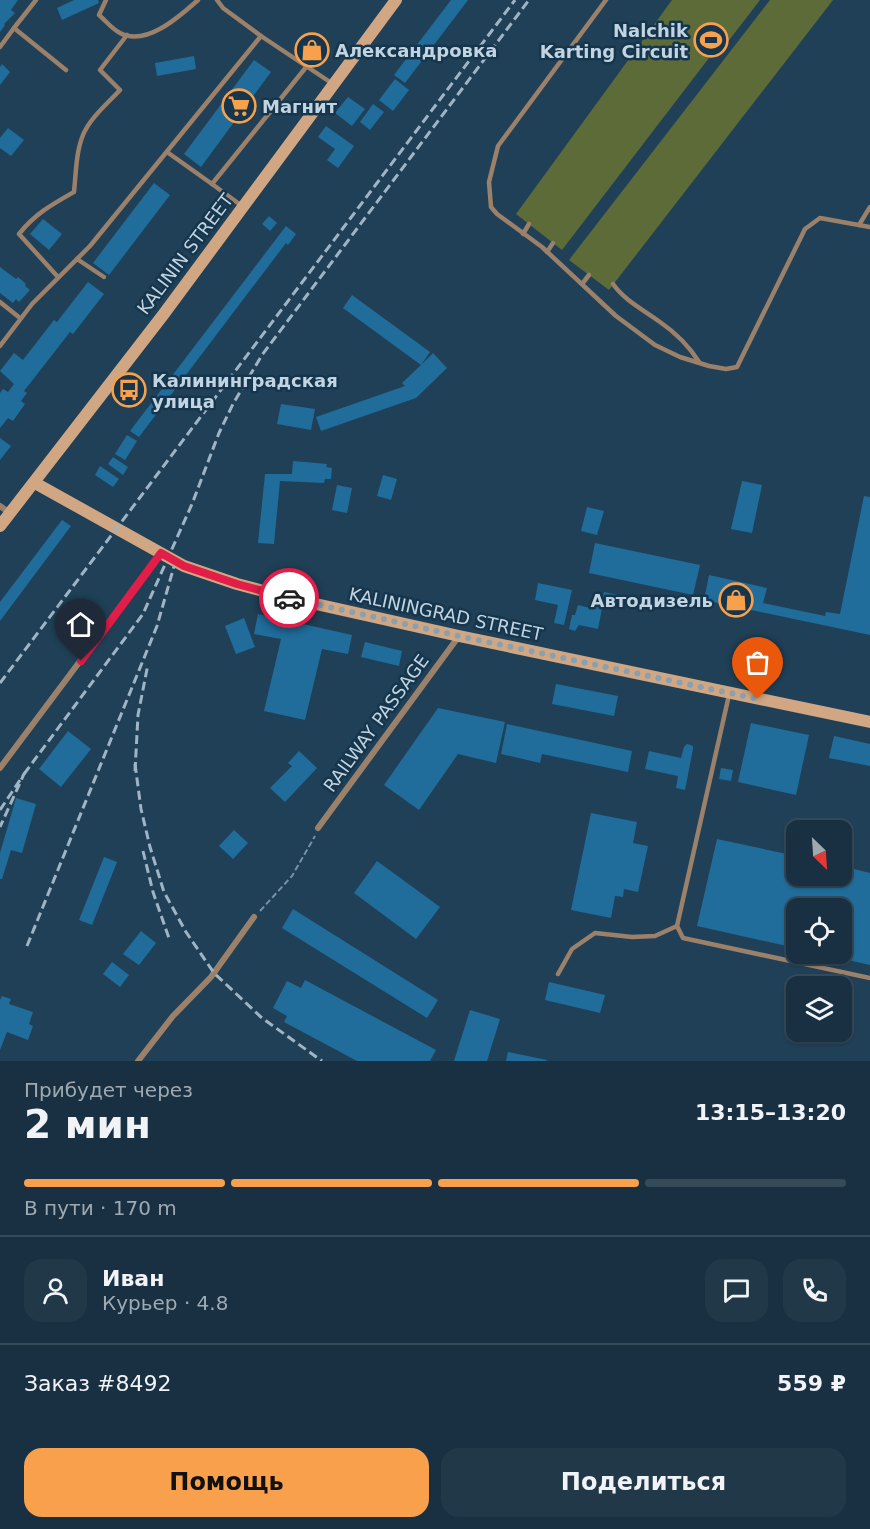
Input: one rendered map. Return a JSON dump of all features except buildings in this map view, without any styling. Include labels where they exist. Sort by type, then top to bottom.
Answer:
[{"type":"street","name":"KALININ STREET","points":[[0,526],[243,207],[396,0]]},
{"type":"street","name":"KALININGRAD STREET","points":[[35,483],[184,566],[237,584],[459,636],[870,722]]},
{"type":"street","points":[[0,506],[10,513]]},
{"type":"street","points":[[0,768],[161,553]]},
{"type":"street","name":"RAILWAY PASSAGE","points":[[318,828],[459,636]]},
{"type":"street","points":[[138,1061],[173,1016],[211,977],[254,917]]},
{"type":"lane","points":[[0,47],[36,0]]},
{"type":"lane","points":[[106,0],[99,15],[121,33],[133,36],[156,32],[198,0]]},
{"type":"lane","points":[[217,0],[223,8],[261,36],[333,84]]},
{"type":"lane","points":[[606,0],[498,146],[489,182],[491,207],[497,214],[547,252],[616,316],[655,345],[680,357],[726,369],[737,367],[805,229],[820,219],[870,227]]},
{"type":"lane","points":[[14,28],[66,70]]},
{"type":"lane","points":[[58,277],[19,234],[31,219],[74,192],[77,158],[83,134],[120,90],[100,70],[127,35]]},
{"type":"lane","points":[[0,346],[21,318],[90,246],[261,36]]},
{"type":"lane","points":[[212,184],[307,66]]},
{"type":"lane","points":[[166,152],[243,207]]},
{"type":"lane","points":[[859,225],[870,207]]},
{"type":"lane","points":[[523,234],[529,224]]},
{"type":"lane","points":[[547,252],[553,243]]},
{"type":"lane","points":[[77,259],[104,277]]},
{"type":"lane","points":[[582,284],[588,275]]},
{"type":"lane","points":[[613,284],[621,295],[680,338],[699,363]]},
{"type":"lane","points":[[0,302],[21,318]]},
{"type":"lane","points":[[730,693],[677,926],[683,938],[870,978]]},
{"type":"lane","points":[[558,974],[572,949],[595,933],[632,937],[655,936],[677,926]]},
{"type":"path","points":[[254,917],[292,876],[310,847],[318,828]]},
{"type":"green space","points":[[672,0],[760,0],[717,56],[712,54],[562,250],[516,214]]},
{"type":"green space","points":[[770,0],[833,0],[609,290],[569,260]]},
{"type":"railway","points":[[0,683],[515,0]]},
{"type":"railway","points":[[24,774],[143,614],[192,504],[219,433],[262,355],[529,0]]},
{"type":"railway","points":[[27,946],[157,626],[177,556]]},
{"type":"railway","points":[[135,771],[138,715],[148,664]]},
{"type":"railway","points":[[135,764],[141,809],[150,847],[164,892],[186,932],[214,973],[262,1018],[322,1061]]},
{"type":"railway","points":[[0,810],[24,774],[0,827]]},
{"type":"railway","points":[[143,851],[153,892],[170,941]]},
{"type":"way so far","points":[[289,598],[758,699]]},
{"type":"place","name":"Nalchik Karting Circuit","points":[[711,40]]},
{"type":"place","name":"Александровка","points":[[312,50]]},
{"type":"place","name":"Магнит","points":[[239,106]]},
{"type":"place","name":"Калининградская улица","points":[[129,390]]},
{"type":"place","name":"Автодизель","points":[[736,600]]},
{"type":"route","points":[[81,661],[161,553],[184,566],[289,598]]}]
